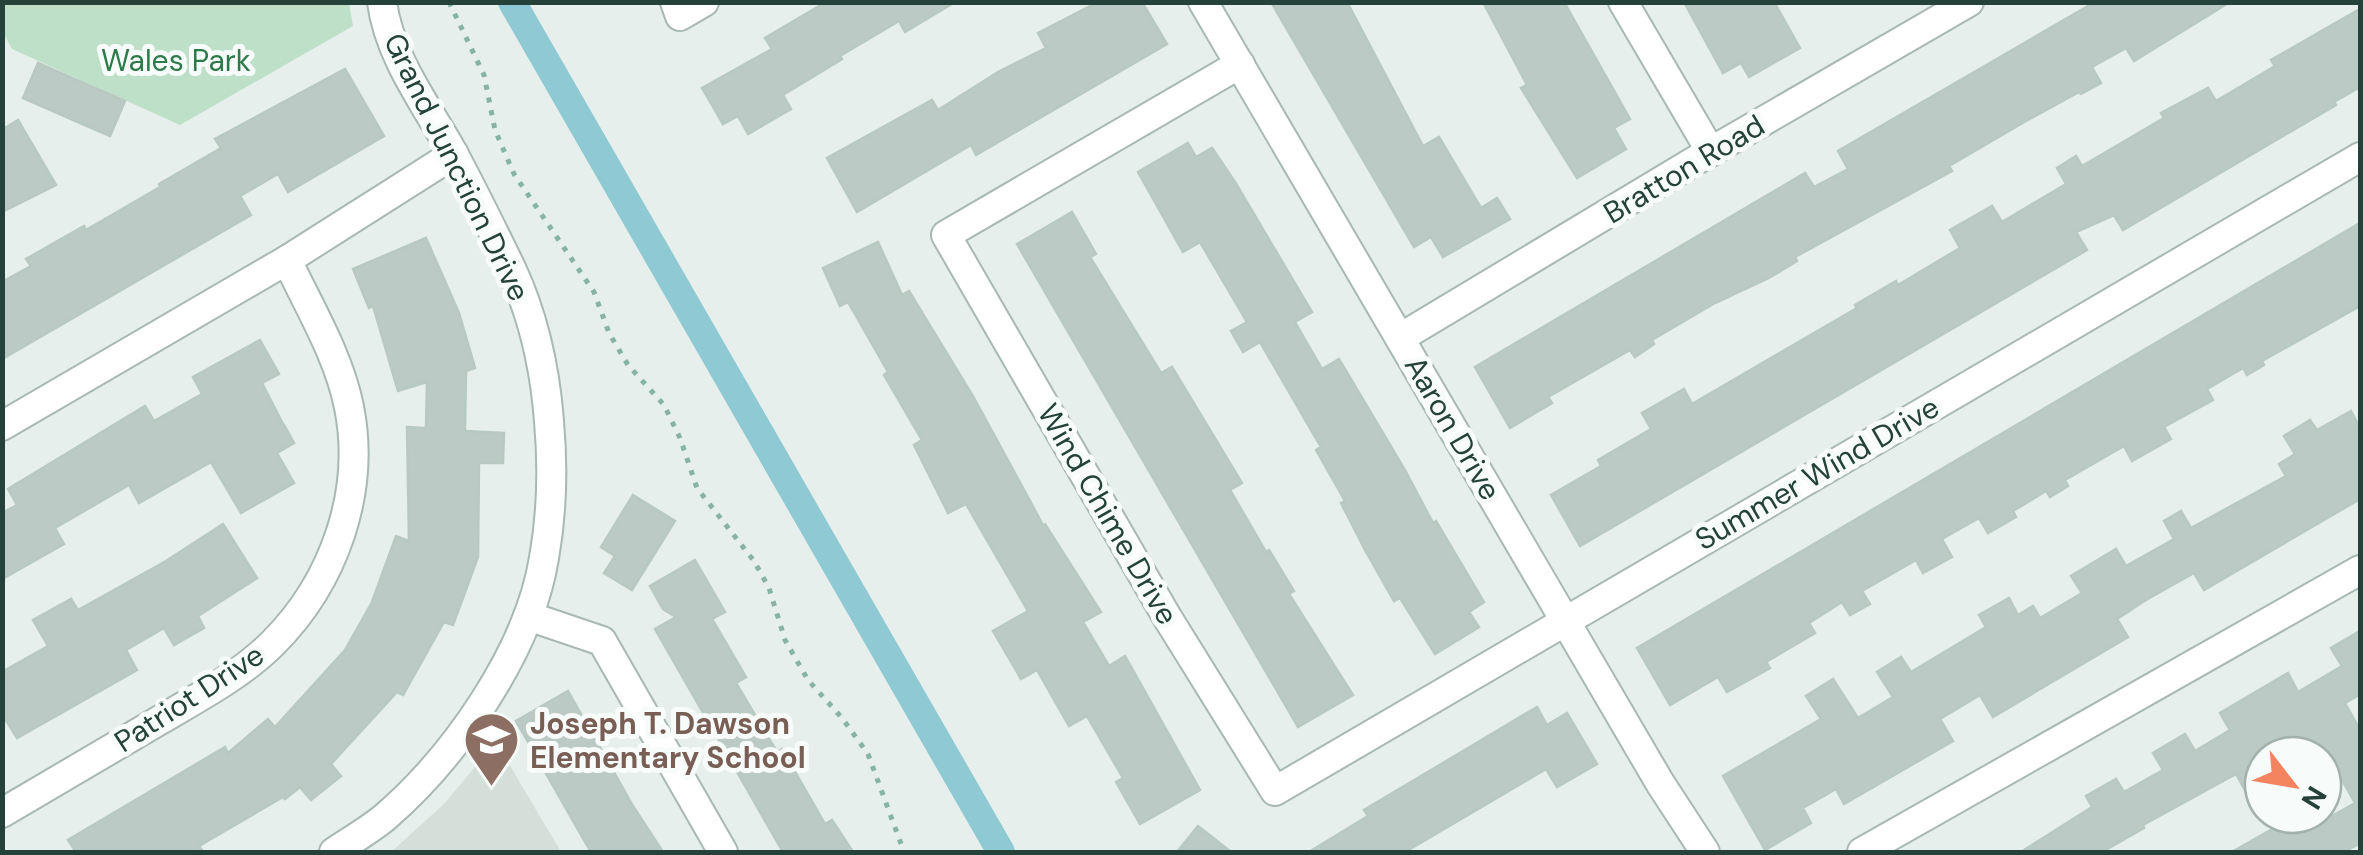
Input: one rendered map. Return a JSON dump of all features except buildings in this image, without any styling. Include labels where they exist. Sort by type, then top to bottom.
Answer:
[{"type":"street","name":"Grand Junction Drive","points":[[334,852],[383,819],[427,776],[464,730],[498,677],[528,616],[544,560],[550,506],[546,386],[533,328],[514,273],[454,154],[406,72],[382,2]]},
{"type":"street","points":[[675,2],[680,16],[704,2]]},
{"type":"street","name":"Aaron Drive","points":[[1203,2],[1660,783],[1705,852]]},
{"type":"street","points":[[1624,2],[1711,152]]},
{"type":"street","name":"Bratton Road","points":[[1400,338],[1970,2]]},
{"type":"street","name":"Wind Chime Drive","points":[[1240,64],[946,235],[1167,617],[1275,791]]},
{"type":"street","points":[[2,426],[286,260],[454,154]]},
{"type":"street","name":"Summer Wind Drive","points":[[1275,791],[2360,157]]},
{"type":"street","name":"Patriot Drive","points":[[2,813],[226,681],[272,644],[311,597],[342,533],[356,466],[349,406],[337,369],[286,260]]},
{"type":"street","points":[[1862,852],[2360,570]]},
{"type":"street","points":[[528,616],[602,641],[723,852]]},
{"type":"path","points":[[449,2],[484,75],[495,130],[514,174],[594,292],[609,333],[628,365],[664,405],[697,488],[754,561],[769,588],[785,640],[808,680],[868,754],[904,852]]},
{"type":"shaded area","name":"Joseph T. Dawson Elementary School","points":[[496,742],[561,852],[391,852],[444,804]]},
{"type":"green space","name":"Wales Park","points":[[2,3],[349,3],[353,26],[180,125],[12,49],[3,32]]},
{"type":"waterway","points":[[512,2],[1001,852]]},
{"type":"place","name":"Joseph T. Dawson Elementary School","points":[[491,789]]}]
